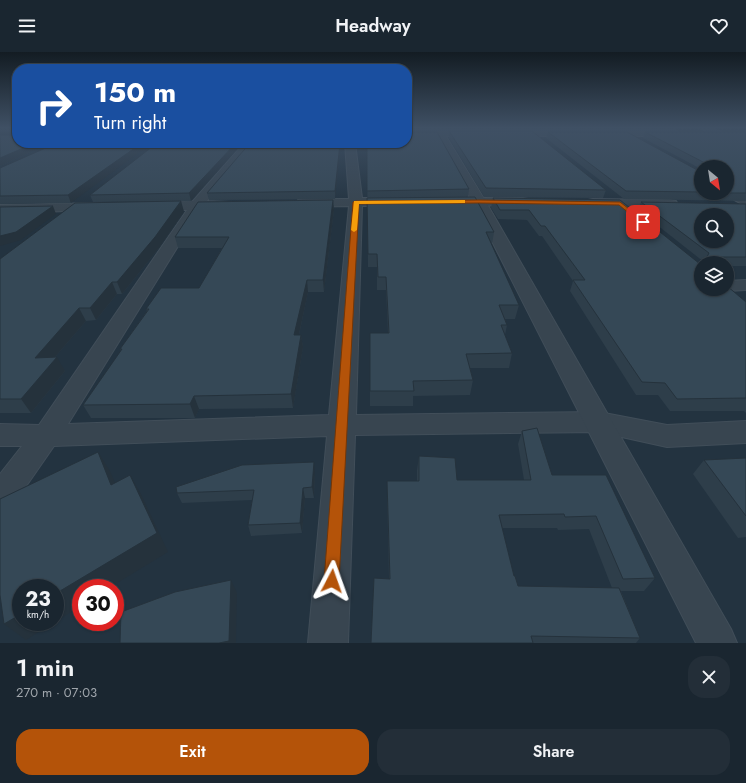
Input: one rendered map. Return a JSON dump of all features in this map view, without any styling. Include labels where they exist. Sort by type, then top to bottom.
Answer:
[{"type":"street","points":[[0,498],[46,436],[197,205],[238,156]]},
{"type":"street","points":[[328,643],[356,202],[351,156]]},
{"type":"street","points":[[453,156],[717,643]]},
{"type":"street","points":[[603,189],[638,217]]},
{"type":"street","points":[[55,222],[92,194]]},
{"type":"street","points":[[734,195],[746,202]]},
{"type":"street","points":[[292,204],[410,202]]},
{"type":"street","points":[[440,202],[534,202]]},
{"type":"street","points":[[581,203],[683,205]]},
{"type":"street","points":[[143,206],[237,204]]},
{"type":"street","points":[[730,206],[746,206]]},
{"type":"street","points":[[0,209],[112,207]]},
{"type":"street","points":[[734,286],[746,285]]},
{"type":"street","points":[[732,296],[741,304]]},
{"type":"street","points":[[0,435],[46,436],[342,425],[598,422],[667,436],[746,432]]},
{"type":"building","points":[[28,156],[124,156],[68,195],[0,196],[0,168]]},
{"type":"building","points":[[141,156],[224,156],[189,193],[90,195]]},
{"type":"building","points":[[239,156],[339,156],[335,191],[207,193]]},
{"type":"building","points":[[367,156],[450,156],[469,189],[367,191]]},
{"type":"building","points":[[465,156],[563,156],[606,190],[486,188]]},
{"type":"building","points":[[579,156],[671,156],[694,168],[694,192],[626,191]]},
{"type":"building","points":[[691,156],[746,156],[746,193],[734,193],[734,160],[699,160]]},
{"type":"building","points":[[475,197],[494,232],[486,232],[519,305],[499,305],[507,325],[501,325],[512,353],[466,354],[473,380],[413,381],[414,391],[370,391],[370,333],[389,333],[386,277],[378,277],[377,254],[368,254],[367,198]]},
{"type":"building","points":[[493,198],[620,200],[694,259],[694,296],[734,296],[734,292],[746,302],[746,398],[677,399],[665,383],[642,382],[573,280],[585,280],[545,226],[541,226],[529,210],[500,210]]},
{"type":"building","points":[[333,200],[323,280],[307,280],[294,335],[301,335],[291,394],[194,396],[190,404],[83,405],[122,349],[120,349],[149,309],[146,309],[161,288],[199,288],[229,237],[175,237],[198,202]]},
{"type":"building","points":[[181,201],[155,237],[117,282],[112,282],[90,308],[79,308],[35,358],[57,357],[21,399],[0,399],[0,259],[75,203]]},
{"type":"building","points":[[641,202],[746,204],[746,257],[708,256],[709,253],[702,248],[734,248],[734,208],[694,208],[694,242]]},
{"type":"building","points":[[53,206],[16,232],[0,236],[0,207]]},
{"type":"building","points":[[537,428],[552,475],[606,475],[655,578],[623,579],[596,516],[565,517],[564,514],[499,515],[514,576],[518,586],[619,588],[640,638],[531,636],[533,643],[371,643],[374,578],[390,579],[387,481],[419,481],[419,456],[455,458],[457,480],[531,480],[522,431]]},
{"type":"building","points":[[98,452],[111,485],[130,475],[157,533],[80,579],[72,579],[72,584],[64,589],[64,579],[12,579],[12,619],[4,624],[0,595],[0,499]]},
{"type":"building","points":[[746,458],[746,516],[704,460]]},
{"type":"building","points":[[314,462],[312,487],[303,488],[300,523],[248,525],[254,490],[177,493],[176,487],[242,465]]},
{"type":"building","points":[[231,580],[229,641],[219,643],[120,643],[120,631],[124,631],[124,611],[175,592]]},
{"type":"slow traffic","points":[[354,230],[356,202],[463,202]]},
{"type":"route","points":[[332,581],[356,202],[620,203],[643,222]]}]
